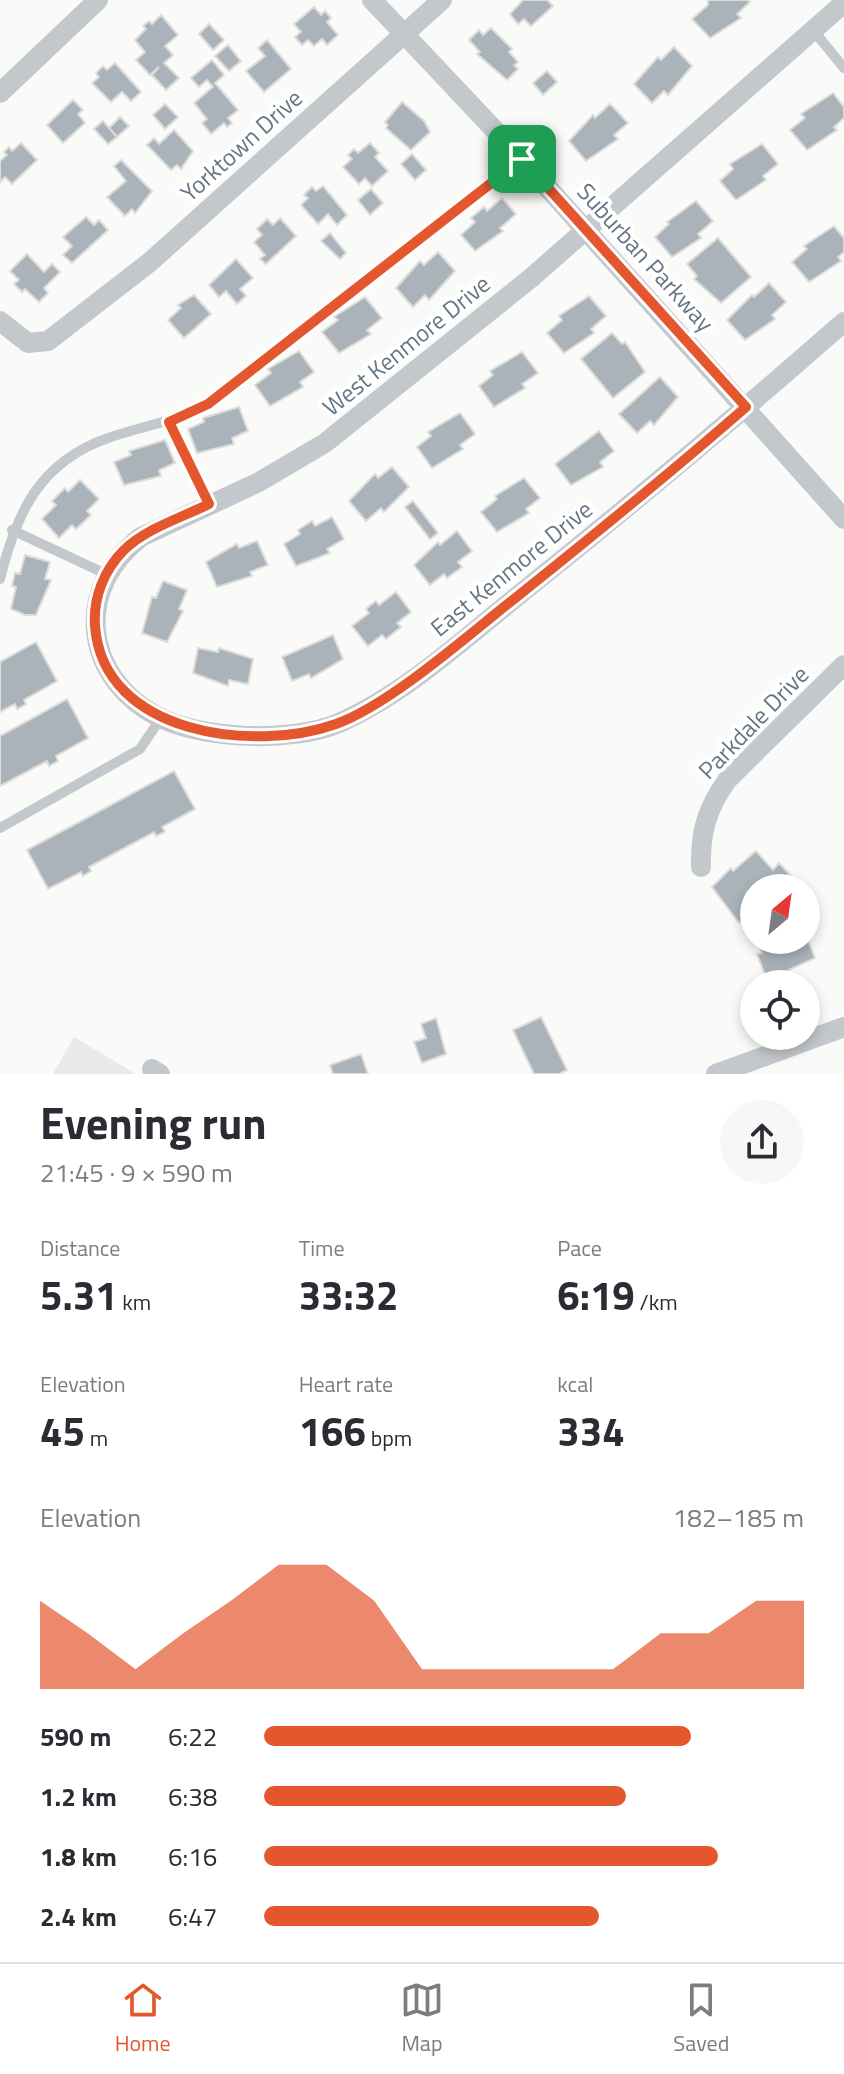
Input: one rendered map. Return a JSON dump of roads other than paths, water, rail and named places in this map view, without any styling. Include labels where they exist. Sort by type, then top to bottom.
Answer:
[{"type":"street","points":[[0,93],[98,0]]},
{"type":"street","name":"Suburban Parkway","points":[[372,0],[586,229],[844,519]]},
{"type":"street","name":"Yorktown Drive","points":[[0,321],[20,339],[37,344],[48,341],[161,252],[442,0]]},
{"type":"street","name":"West Kenmore Drive","points":[[161,718],[133,700],[104,661],[95,618],[96,601],[106,574],[124,550],[141,537],[297,462],[325,443],[586,229],[844,3]]},
{"type":"street","name":"East Kenmore Drive","points":[[161,718],[183,726],[257,736],[294,733],[338,723],[447,653],[673,472],[844,322]]},
{"type":"street","name":"Parkdale Drive","points":[[701,867],[700,840],[715,797],[728,779],[844,665]]},
{"type":"street","points":[[716,1074],[844,1027]]},
{"type":"lane","points":[[813,30],[844,68]]},
{"type":"lane","points":[[0,579],[12,530],[39,484],[65,462],[107,438],[169,422],[208,404],[522,159]]},
{"type":"lane","points":[[169,422],[209,504]]},
{"type":"lane","points":[[12,530],[106,574]]},
{"type":"lane","points":[[0,828],[140,749],[161,718]]}]
